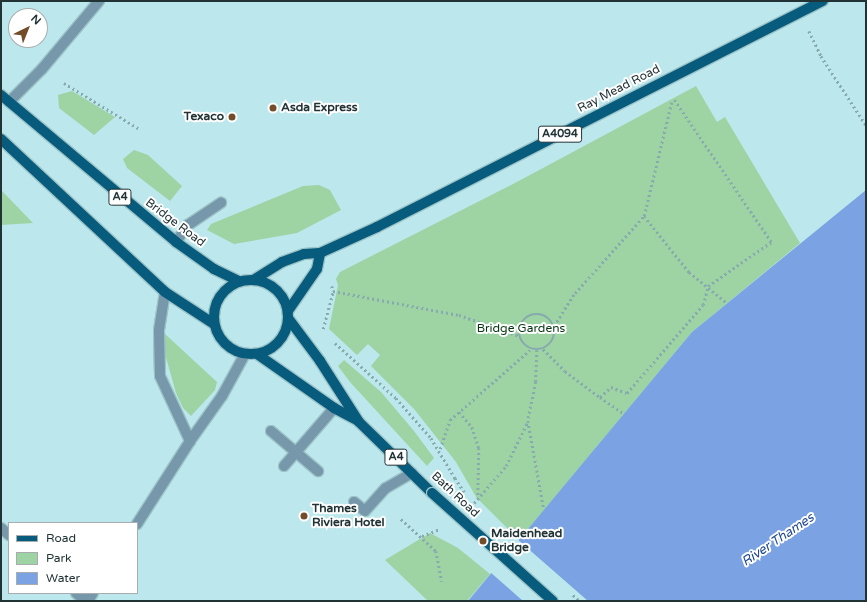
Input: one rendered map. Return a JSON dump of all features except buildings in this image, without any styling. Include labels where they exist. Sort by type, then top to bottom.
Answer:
[{"type":"main road","name":"Ray Mead Road","points":[[254,279],[282,262],[304,254],[320,253],[377,227],[823,1]]},
{"type":"main road","name":"Bridge Road","points":[[5,99],[176,242],[214,269],[239,281]]},
{"type":"main road","points":[[1,139],[165,292],[214,324],[224,344],[245,354],[257,354],[270,350],[279,342],[286,330],[288,315],[317,269],[320,253]]},
{"type":"main road","name":"Bath Road","points":[[214,324],[213,310],[218,298],[227,288],[239,281],[254,279],[266,282],[277,289],[288,315],[320,361],[359,422],[432,493],[553,601]]},
{"type":"main road","name":"Bath Road","points":[[257,354],[334,408],[359,422]]},
{"type":"street","points":[[5,99],[42,69],[99,1]]},
{"type":"street","points":[[176,242],[188,225],[221,203]]},
{"type":"street","points":[[165,292],[158,330],[160,376],[190,441]]},
{"type":"street","points":[[138,522],[190,441],[222,396],[245,354]]},
{"type":"street","points":[[284,466],[334,408]]},
{"type":"street","points":[[271,431],[318,471]]},
{"type":"street","points":[[354,502],[365,511],[386,488],[412,473]]},
{"type":"street","points":[[77,594],[87,601]]},
{"type":"path","points":[[799,13],[821,56],[866,125]]},
{"type":"path","points":[[64,83],[138,128]]},
{"type":"path","points":[[554,326],[575,293],[644,216],[673,98],[771,242],[708,286],[703,305],[626,393],[612,387],[600,397]]},
{"type":"path","points":[[644,216],[689,272],[728,303]]},
{"type":"path","points":[[327,336],[322,323],[333,291],[331,281]]},
{"type":"path","points":[[333,291],[459,315],[519,336],[530,350]]},
{"type":"path","points":[[439,450],[445,430],[459,412],[530,350],[543,349],[551,343],[555,336],[554,326],[545,316],[529,316],[523,320],[519,336]]},
{"type":"path","points":[[331,340],[396,398],[439,450],[455,478]]},
{"type":"path","points":[[543,349],[565,371],[624,414]]},
{"type":"path","points":[[459,412],[472,427],[477,439],[478,499],[506,466],[528,421],[536,382],[537,350]]},
{"type":"path","points":[[528,421],[544,510]]},
{"type":"path","points":[[401,519],[436,551],[442,581]]},
{"type":"green space","name":"Bridge Gardens","points":[[696,86],[717,122],[725,117],[800,243],[692,332],[519,540],[476,497],[456,462],[414,409],[371,366],[380,355],[368,344],[357,355],[329,329],[338,285],[336,279],[340,272],[515,183]]},
{"type":"green space","points":[[72,91],[115,117],[94,135],[59,108],[58,95]]},
{"type":"green space","points":[[134,150],[148,155],[182,186],[170,201],[127,168],[123,159]]},
{"type":"green space","points":[[319,185],[330,190],[341,210],[297,233],[234,244],[207,230],[211,224],[303,186]]},
{"type":"green space","points":[[1,190],[33,223],[1,225]]},
{"type":"green space","points":[[165,334],[217,382],[215,390],[191,416],[183,408],[176,393],[165,354]]},
{"type":"green space","points":[[344,360],[381,392],[414,431],[434,458],[427,466],[350,382],[338,366]]},
{"type":"green space","points":[[430,533],[458,548],[490,574],[467,601],[428,601],[385,560]]},
{"type":"water","name":"River Thames","points":[[866,190],[866,601],[468,601],[692,332]]},
{"type":"pier","points":[[517,539],[588,601],[523,601],[490,572]]},
{"type":"place","name":"Asda Express","points":[[273,108]]},
{"type":"place","name":"Texaco","points":[[232,117]]},
{"type":"place","name":"Thames Riviera Hotel","points":[[304,516]]},
{"type":"place","name":"Maidenhead Bridge","points":[[483,541]]}]
